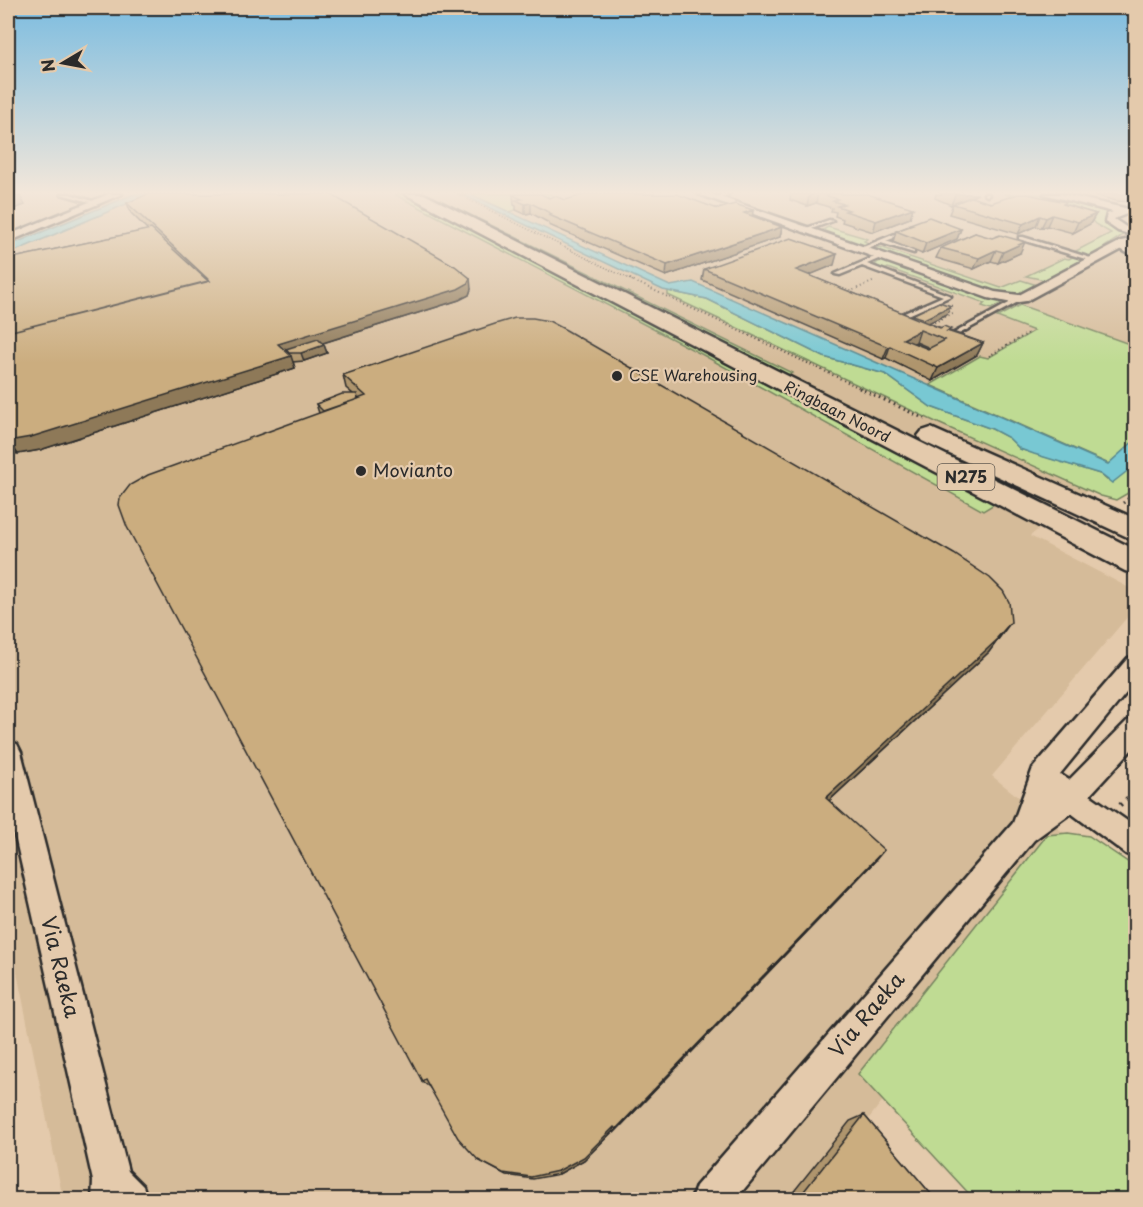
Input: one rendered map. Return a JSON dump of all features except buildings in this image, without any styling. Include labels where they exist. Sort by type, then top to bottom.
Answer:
[{"type":"main road","name":"Ringbaan Noord","points":[[523,250],[1136,563]]},
{"type":"main road","name":"Ringbaan Noord","points":[[549,250],[868,406],[1136,531]]},
{"type":"street","points":[[865,250],[992,295],[1012,299],[1022,298],[1111,250]]},
{"type":"street","name":"Via Raeka","points":[[1024,831],[1042,776],[1136,664]]},
{"type":"street","name":"Via Raeka","points":[[710,1200],[1024,831],[1070,798],[1136,728]]},
{"type":"street","name":"Via Raeka","points":[[8,752],[117,1194]]},
{"type":"street","points":[[1042,776],[1136,844]]},
{"type":"lane","points":[[907,250],[912,252]]},
{"type":"lane","points":[[1062,250],[1094,260]]},
{"type":"lane","points":[[838,274],[880,256]]},
{"type":"lane","points":[[862,264],[948,296],[897,320],[887,316]]},
{"type":"lane","points":[[946,339],[1015,302],[1012,299]]},
{"type":"path","name":"Ringbaan Noord","points":[[574,250],[928,420]]},
{"type":"path","points":[[838,296],[890,274]]},
{"type":"path","points":[[855,289],[861,292]]},
{"type":"path","points":[[921,329],[953,313]]},
{"type":"path","points":[[989,356],[1030,332]]},
{"type":"path","points":[[1118,507],[1136,492]]},
{"type":"shaded area","points":[[8,250],[1135,250],[1135,453],[1030,536],[1135,591],[1135,608],[992,776],[1079,845],[807,1199],[63,1199],[8,928]]},
{"type":"green space","points":[[502,250],[514,250],[996,503],[983,511],[703,355]]},
{"type":"green space","points":[[533,250],[543,250],[792,373],[788,375]]},
{"type":"green space","points":[[890,250],[1001,288],[1021,280],[1037,285],[1020,294],[994,292],[875,251]]},
{"type":"green space","points":[[1077,250],[1100,250],[1091,256],[1074,252]]},
{"type":"green space","points":[[1074,256],[1083,260],[1045,280],[1026,276],[1064,258],[1069,259]]},
{"type":"green space","points":[[888,261],[1005,301],[991,309],[982,306],[985,303],[888,268],[883,271],[875,264]]},
{"type":"green space","points":[[668,291],[707,299],[824,357],[885,374],[931,407],[992,429],[1009,438],[1020,449],[1100,474],[1107,480],[1135,464],[1135,489],[1116,500],[1101,496],[938,423],[668,295]]},
{"type":"green space","points":[[1020,305],[1135,346],[1135,440],[1109,464],[930,385],[980,356],[988,358],[1034,331],[997,317]]},
{"type":"green space","points":[[943,432],[1135,517],[1135,525],[973,449]]},
{"type":"green space","points":[[1068,833],[1089,836],[1135,867],[1135,1199],[974,1199],[858,1074],[1047,835]]},
{"type":"water","points":[[579,250],[592,250],[670,286],[693,282],[1108,464],[1135,440],[1135,465],[1112,483],[1100,474],[1020,449],[1009,438],[992,429],[931,407],[885,374],[824,357],[707,299],[663,290]]},
{"type":"place","name":"CSE Warehousing","points":[[617,376]]},
{"type":"place","name":"Movianto","points":[[361,471]]}]
